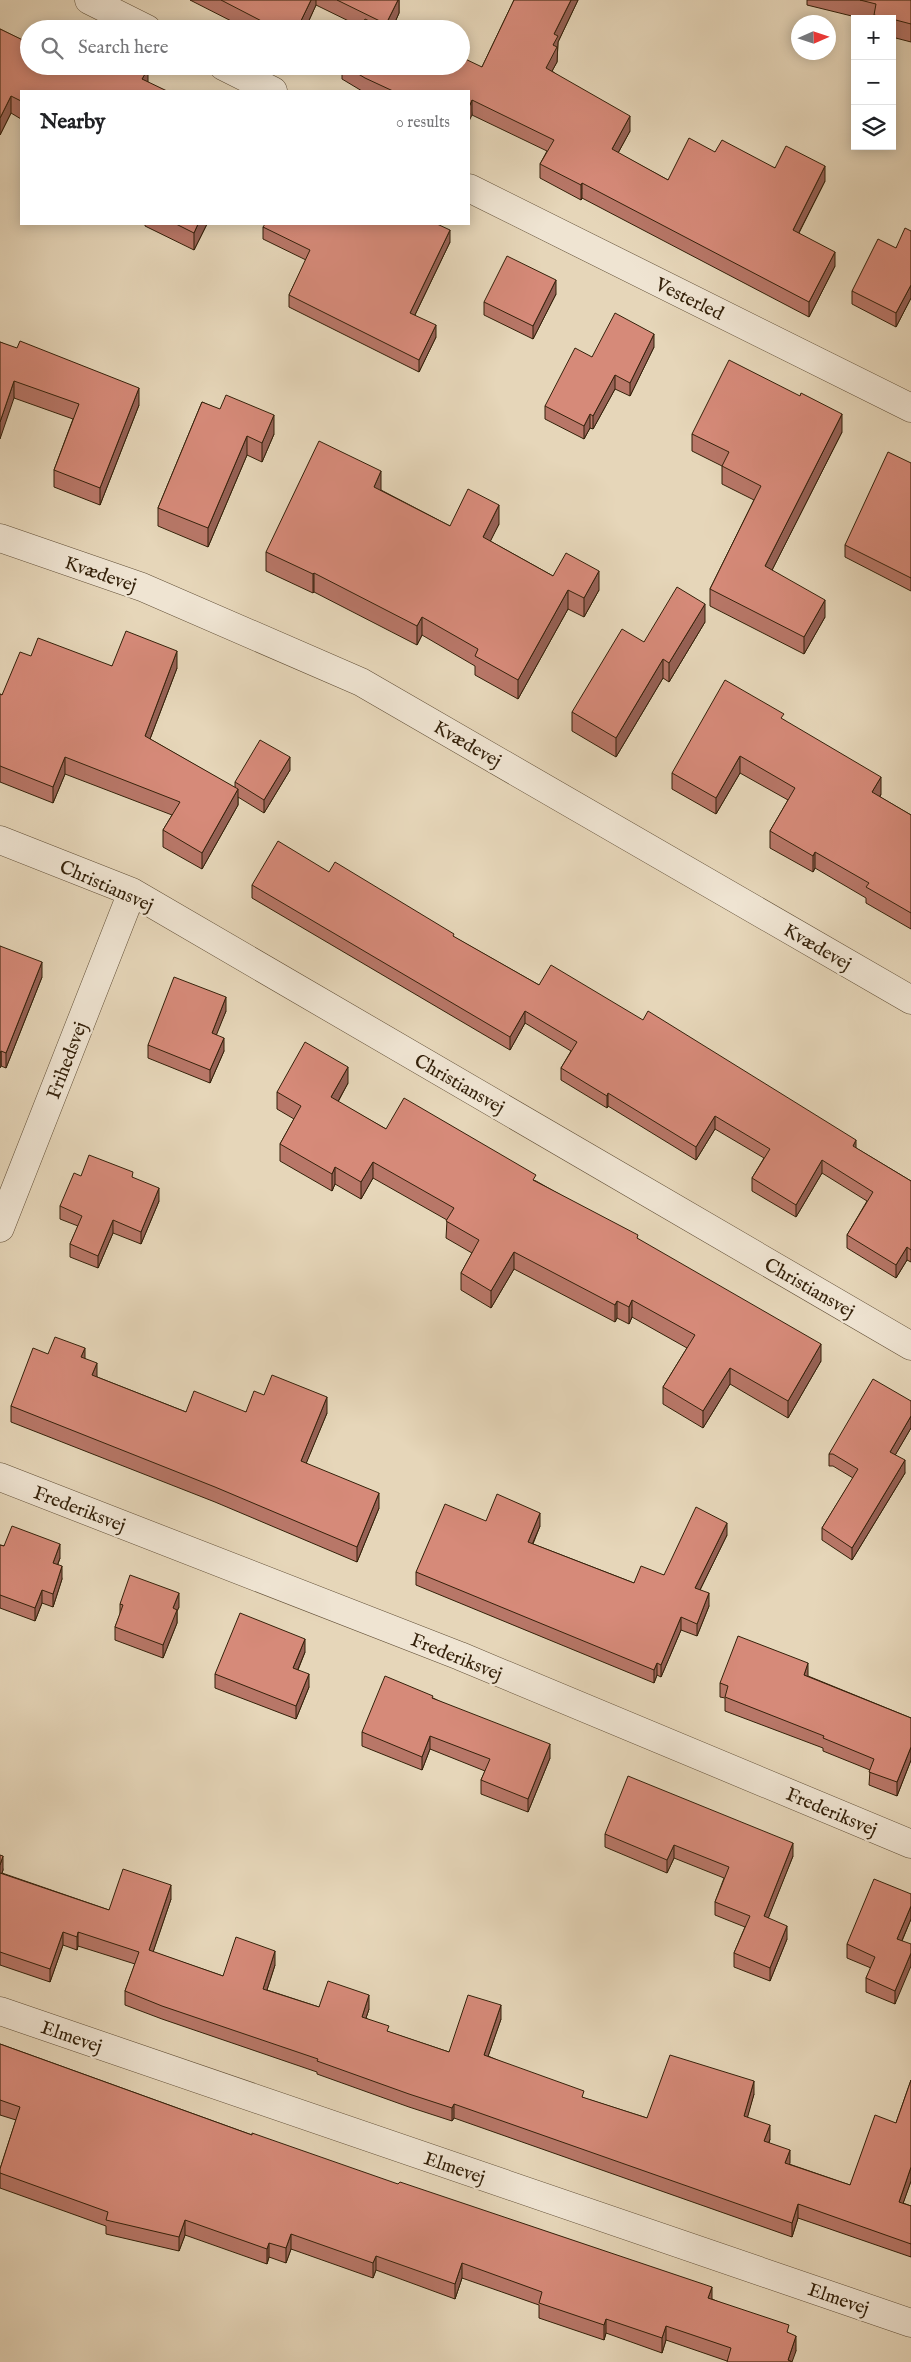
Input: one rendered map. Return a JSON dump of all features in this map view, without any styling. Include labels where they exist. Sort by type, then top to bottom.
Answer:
[{"type":"street","points":[[89,0],[129,20]]},
{"type":"street","points":[[241,75],[271,90]]},
{"type":"street","name":"Vesterled","points":[[470,188],[911,408]]},
{"type":"street","name":"Kvædevej","points":[[0,538],[142,586],[361,682],[911,1000]]},
{"type":"street","name":"Christiansvej","points":[[0,840],[132,892],[911,1346]]},
{"type":"street","name":"Frihedsvej","points":[[0,1228],[132,892]]},
{"type":"street","name":"Frederiksvej","points":[[0,1477],[460,1656],[911,1844]]},
{"type":"street","name":"Elmevej","points":[[0,2011],[911,2323]]},
{"type":"building","points":[[221,0],[311,0],[301,20],[260,20]]},
{"type":"building","points":[[337,0],[398,0],[388,20],[378,20]]},
{"type":"building","points":[[514,0],[571,0],[554,34],[558,36],[553,45],[557,47],[546,68],[630,116],[612,149],[668,180],[689,138],[715,152],[722,140],[775,168],[786,146],[825,166],[793,230],[835,252],[809,302],[582,183],[581,185],[540,164],[554,140],[472,100],[470,105],[470,90],[391,90],[360,75],[470,75],[470,61],[482,67]]},
{"type":"building","points":[[860,0],[911,0],[911,24],[896,20],[896,15],[874,15],[876,4]]},
{"type":"building","points":[[0,29],[20,39],[20,75],[144,75],[142,79],[165,90],[20,90],[20,100],[11,96],[0,118]]},
{"type":"building","points":[[178,225],[198,225],[194,233]]},
{"type":"building","points":[[264,225],[439,225],[450,230],[410,313],[436,325],[419,360],[289,295],[310,250],[263,227]]},
{"type":"building","points":[[905,228],[911,231],[911,285],[896,313],[852,291],[878,239],[896,248]]},
{"type":"building","points":[[507,256],[556,280],[533,326],[484,302]]},
{"type":"building","points":[[615,313],[654,334],[630,383],[615,375],[593,416],[590,414],[584,426],[545,406],[575,348],[592,357]]},
{"type":"building","points":[[20,341],[139,388],[100,488],[54,470],[79,404],[14,381],[0,422],[0,342],[17,348]]},
{"type":"building","points":[[729,360],[800,396],[801,393],[842,414],[765,566],[825,600],[804,637],[710,589],[761,486],[722,466],[729,452],[692,434]]},
{"type":"building","points":[[226,395],[274,415],[262,443],[247,436],[208,528],[158,508],[202,402],[220,409]]},
{"type":"building","points":[[319,441],[381,471],[374,487],[450,526],[468,489],[499,505],[483,537],[553,576],[566,553],[599,571],[584,598],[568,590],[518,680],[475,656],[478,649],[422,617],[417,626],[314,573],[266,552]]},
{"type":"building","points":[[888,452],[911,463],[911,578],[845,545]]},
{"type":"building","points":[[677,587],[705,604],[669,663],[663,659],[616,738],[572,712],[622,629],[644,642]]},
{"type":"building","points":[[126,631],[177,651],[145,736],[238,789],[202,853],[163,830],[180,802],[65,757],[53,787],[0,766],[0,694],[2,695],[20,652],[31,656],[38,638],[112,666]]},
{"type":"building","points":[[725,680],[784,714],[781,718],[881,777],[872,792],[911,815],[911,913],[866,887],[869,883],[815,852],[813,856],[770,831],[795,788],[740,756],[716,798],[672,773]]},
{"type":"building","points":[[260,740],[290,757],[264,800],[235,782]]},
{"type":"building","points":[[278,841],[329,872],[335,862],[454,934],[453,936],[539,985],[551,965],[643,1020],[648,1011],[856,1140],[853,1146],[911,1181],[911,1250],[907,1247],[896,1265],[847,1235],[873,1192],[822,1160],[796,1205],[752,1178],[770,1149],[715,1116],[696,1147],[608,1093],[607,1096],[561,1068],[577,1042],[525,1011],[510,1037],[252,885]]},
{"type":"building","points":[[0,946],[42,962],[6,1053],[1,1051],[0,1053]]},
{"type":"building","points":[[174,977],[226,997],[212,1033],[224,1038],[210,1070],[148,1045]]},
{"type":"building","points":[[305,1042],[348,1067],[331,1097],[386,1129],[404,1098],[536,1175],[533,1180],[638,1235],[637,1238],[821,1344],[788,1401],[730,1368],[703,1411],[663,1387],[695,1335],[632,1300],[629,1307],[617,1301],[615,1305],[514,1252],[491,1291],[461,1273],[479,1240],[446,1221],[454,1208],[373,1162],[361,1182],[335,1167],[332,1174],[280,1144],[301,1106],[277,1092]]},
{"type":"building","points":[[89,1155],[133,1172],[132,1177],[159,1188],[141,1232],[113,1220],[98,1256],[70,1244],[82,1216],[60,1206],[74,1173],[81,1176]]},
{"type":"building","points":[[55,1337],[85,1348],[81,1357],[97,1363],[92,1375],[186,1412],[194,1391],[246,1412],[254,1391],[264,1395],[272,1375],[327,1397],[301,1461],[379,1493],[357,1547],[215,1487],[11,1406],[33,1348],[48,1354]]},
{"type":"building","points":[[873,1379],[911,1401],[911,1416],[890,1452],[905,1460],[852,1548],[822,1528],[858,1469],[833,1454],[829,1454]]},
{"type":"building","points":[[497,1494],[540,1513],[528,1542],[634,1583],[641,1566],[664,1575],[696,1507],[727,1523],[695,1588],[709,1593],[697,1624],[681,1617],[661,1665],[657,1663],[654,1670],[416,1572],[445,1504],[486,1521]]},
{"type":"building","points":[[12,1526],[60,1544],[53,1563],[62,1566],[53,1594],[42,1590],[35,1608],[0,1595],[0,1545],[4,1546]]},
{"type":"building","points":[[130,1575],[179,1593],[173,1608],[177,1610],[163,1645],[115,1627],[123,1605],[120,1604]]},
{"type":"building","points":[[240,1613],[305,1639],[293,1668],[309,1674],[296,1706],[215,1674]]},
{"type":"building","points":[[738,1636],[808,1663],[804,1675],[911,1718],[911,1747],[897,1782],[869,1772],[874,1759],[823,1738],[824,1736],[725,1697],[728,1686],[720,1683]]},
{"type":"building","points":[[385,1676],[433,1696],[432,1698],[550,1744],[528,1799],[481,1780],[490,1759],[430,1736],[422,1757],[362,1732]]},
{"type":"building","points":[[628,1776],[793,1843],[764,1916],[787,1926],[770,1968],[734,1953],[750,1916],[715,1902],[729,1867],[674,1845],[667,1860],[605,1834]]},
{"type":"building","points":[[123,1869],[171,1885],[149,1950],[223,1976],[236,1937],[275,1951],[263,1989],[319,2007],[328,1981],[369,1995],[362,2017],[389,2026],[387,2031],[449,2052],[468,1995],[501,2005],[484,2055],[584,2091],[582,2097],[647,2118],[670,2055],[754,2081],[744,2116],[770,2125],[764,2141],[790,2150],[785,2163],[850,2185],[875,2115],[896,2123],[911,2080],[911,2167],[899,2202],[911,2206],[911,2244],[798,2204],[792,2223],[454,2104],[452,2108],[409,2094],[317,2061],[318,2059],[162,2006],[125,1991],[139,1952],[78,1932],[77,1937],[63,1932],[50,1969],[0,1952],[0,1873],[109,1910]]},
{"type":"building","points":[[874,1879],[911,1894],[911,1906],[897,1939],[911,1944],[911,1953],[895,1991],[866,1978],[875,1957],[847,1944]]},
{"type":"building","points":[[0,2044],[252,2135],[252,2133],[398,2184],[400,2182],[712,2287],[708,2298],[789,2325],[787,2332],[796,2336],[788,2360],[792,2362],[727,2362],[731,2348],[666,2326],[662,2338],[606,2319],[604,2325],[539,2303],[542,2292],[462,2263],[455,2284],[376,2256],[373,2263],[291,2234],[286,2248],[269,2243],[267,2249],[185,2220],[179,2237],[106,2220],[108,2212],[0,2173],[20,2107],[0,2100]]}]
